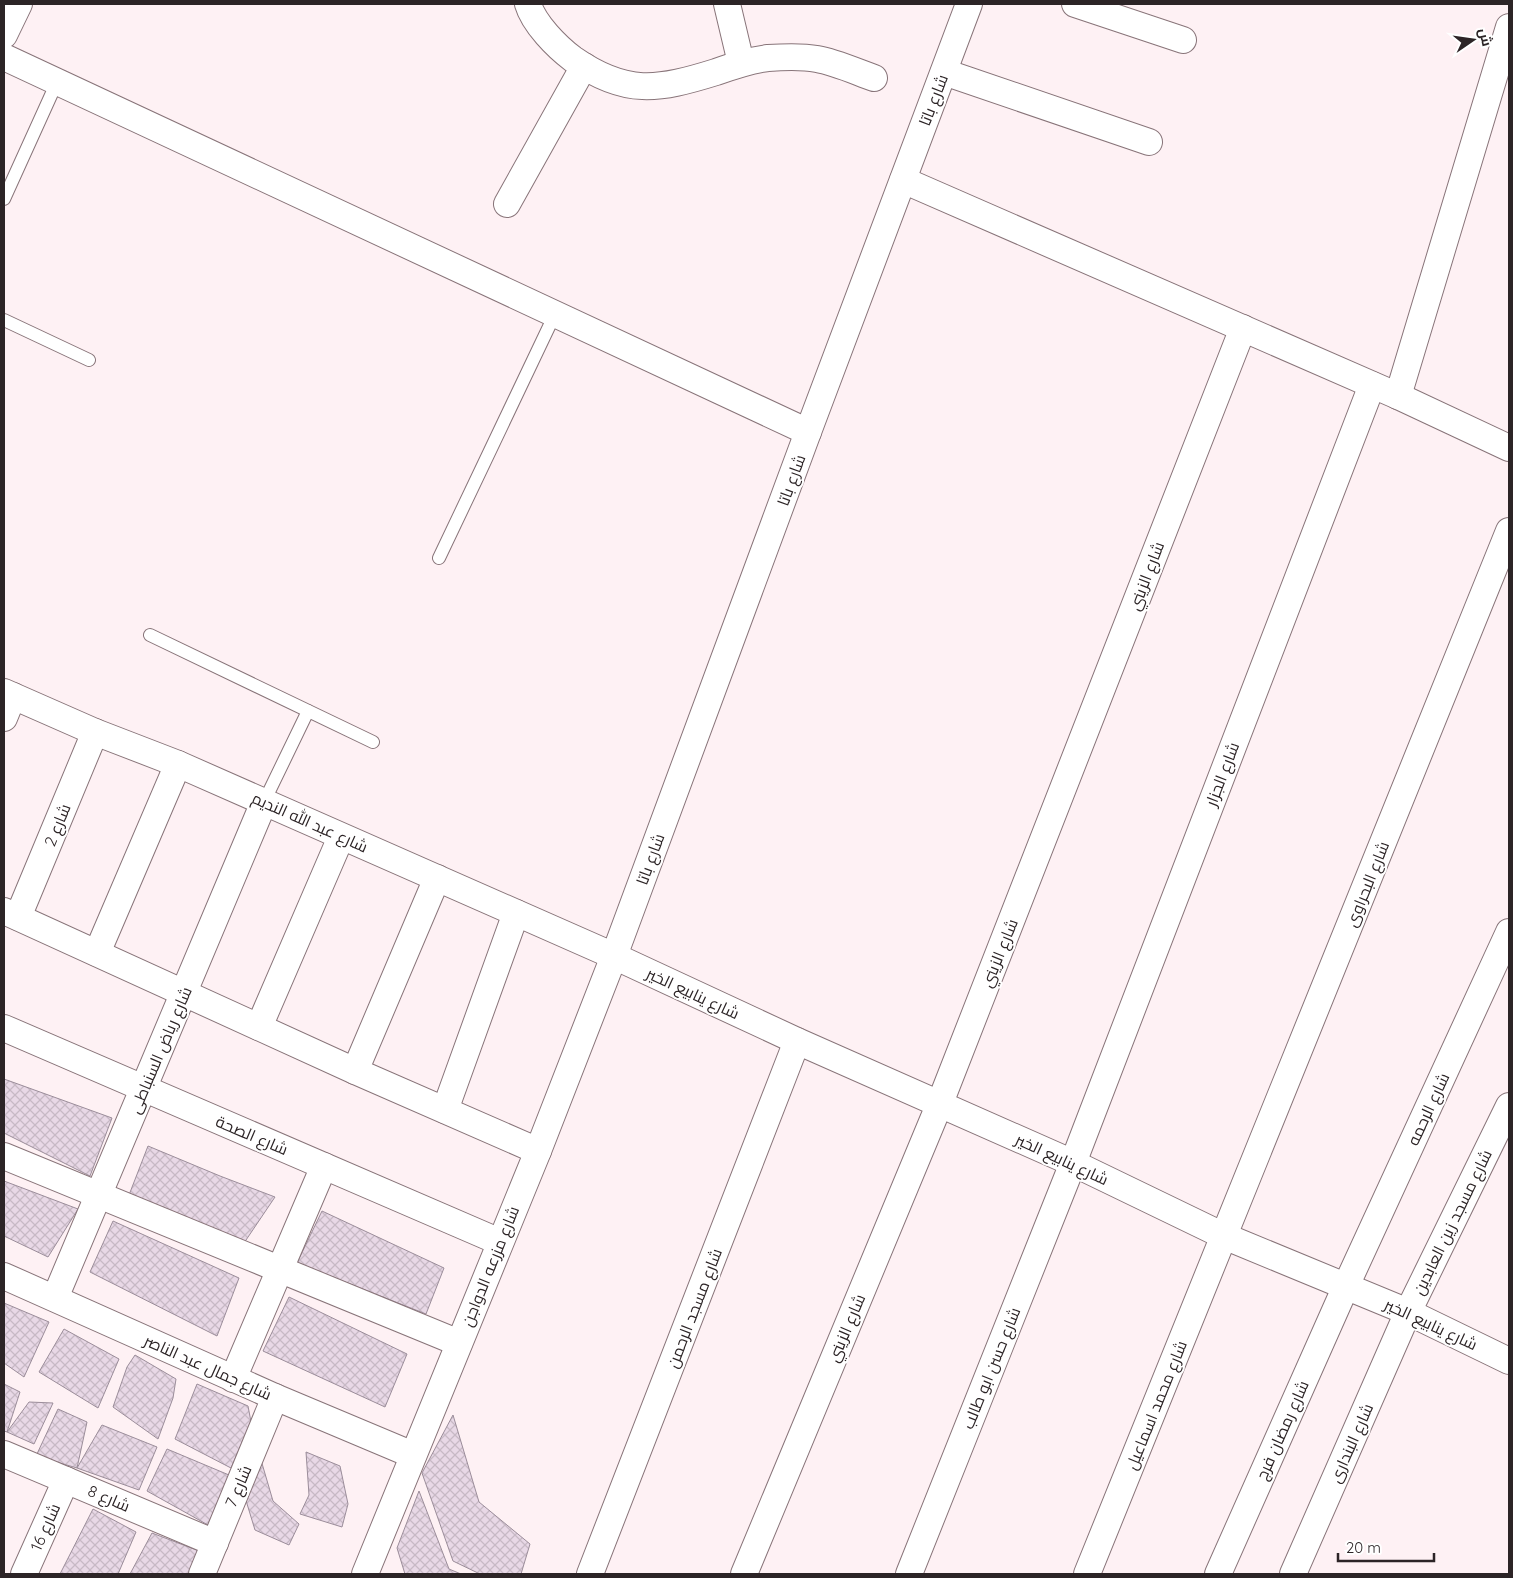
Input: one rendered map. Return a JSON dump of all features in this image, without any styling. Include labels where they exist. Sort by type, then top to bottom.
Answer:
[{"type":"street","points":[[4,35],[18,4]]},
{"type":"street","points":[[528,4],[543,29],[559,48],[584,66],[608,79],[634,86],[662,86],[741,63],[767,58],[792,57],[817,59],[874,78]]},
{"type":"street","points":[[727,4],[741,63]]},
{"type":"street","name":"شارع باتا","points":[[614,956],[969,4]]},
{"type":"street","points":[[1075,4],[1183,40]]},
{"type":"street","points":[[1398,396],[1509,26]]},
{"type":"street","points":[[4,57],[808,432]]},
{"type":"street","points":[[507,204],[584,66]]},
{"type":"street","points":[[944,72],[1149,142]]},
{"type":"street","points":[[903,180],[1372,384],[1509,448]]},
{"type":"street","name":"شارع الزيني","points":[[744,1574],[940,1103],[1243,328]]},
{"type":"street","name":"شارع الجزار","points":[[1073,1163],[1372,384]]},
{"type":"street","name":"شارع البحراوى","points":[[1224,1236],[1509,531]]},
{"type":"street","name":"شارع عبد الله النديم","points":[[7,702],[95,732],[178,764],[614,956]]},
{"type":"street","name":"شارع 2","points":[[11,914],[95,732]]},
{"type":"street","points":[[97,953],[178,764]]},
{"type":"street","name":"شارع رياض السنباطى","points":[[55,1298],[264,802]]},
{"type":"street","points":[[259,1027],[342,837]]},
{"type":"street","points":[[355,1071],[437,878]]},
{"type":"street","points":[[445,1110],[516,913]]},
{"type":"street","points":[[11,914],[355,1071],[538,1151]]},
{"type":"street","name":"شارع الرحمه","points":[[1346,1286],[1509,932]]},
{"type":"street","name":"شارع ينابيع الخير","points":[[614,956],[797,1041],[1073,1163],[1224,1236],[1408,1312],[1509,1361]]},
{"type":"street","name":"شارع مزرعه الدواجن","points":[[364,1574],[538,1151],[614,956]]},
{"type":"street","name":"شارع الصحة","points":[[4,1028],[500,1242]]},
{"type":"street","name":"شارع مسجد الرحمن","points":[[590,1574],[797,1041]]},
{"type":"street","name":"شارع مسجد زين العابدين","points":[[1408,1312],[1509,1106]]},
{"type":"street","points":[[4,1156],[459,1343]]},
{"type":"street","name":"شارع حسن ابو طالب","points":[[909,1574],[1073,1163]]},
{"type":"street","points":[[233,1379],[324,1166]]},
{"type":"street","name":"شارع محمد اسماعيل","points":[[1087,1574],[1224,1236]]},
{"type":"street","name":"شارع جمال عبد الناصر","points":[[4,1276],[233,1379],[413,1455]]},
{"type":"street","name":"شارع رمضان فرج","points":[[1218,1574],[1346,1286]]},
{"type":"street","name":"شارع البندارى","points":[[1293,1574],[1408,1312]]},
{"type":"street","name":"شارع 7","points":[[202,1574],[275,1397]]},
{"type":"street","name":"شارع 8","points":[[4,1454],[214,1543]]},
{"type":"street","name":"شارع 16","points":[[24,1574],[66,1480]]},
{"type":"lane","points":[[4,200],[57,82]]},
{"type":"lane","points":[[439,558],[555,314]]},
{"type":"lane","points":[[4,320],[89,360]]},
{"type":"lane","points":[[150,635],[373,742]]},
{"type":"lane","points":[[264,802],[308,710]]},
{"type":"building","points":[[4,1079],[112,1118],[90,1176],[4,1133]]},
{"type":"building","points":[[148,1146],[275,1197],[244,1243],[129,1195]]},
{"type":"building","points":[[4,1181],[78,1209],[48,1257],[4,1236]]},
{"type":"building","points":[[322,1211],[444,1268],[426,1314],[297,1263]]},
{"type":"building","points":[[113,1221],[239,1278],[217,1336],[90,1272]]},
{"type":"building","points":[[289,1297],[407,1354],[385,1407],[263,1351]]},
{"type":"building","points":[[4,1303],[49,1322],[24,1377],[4,1363]]},
{"type":"building","points":[[64,1329],[119,1359],[98,1408],[39,1372]]},
{"type":"building","points":[[135,1355],[176,1379],[173,1398],[158,1439],[113,1407],[127,1367]]},
{"type":"building","points":[[4,1384],[20,1392],[7,1432],[4,1431]]},
{"type":"building","points":[[197,1384],[248,1406],[251,1422],[231,1468],[175,1439]]},
{"type":"building","points":[[29,1402],[53,1403],[34,1444],[7,1432]]},
{"type":"building","points":[[58,1409],[87,1422],[77,1468],[36,1456]]},
{"type":"building","points":[[453,1415],[479,1502],[530,1544],[521,1574],[480,1574],[453,1561],[422,1473]]},
{"type":"building","points":[[102,1425],[157,1447],[139,1490],[77,1468]]},
{"type":"building","points":[[167,1449],[229,1475],[208,1525],[147,1491]]},
{"type":"building","points":[[306,1452],[340,1466],[348,1504],[342,1527],[300,1514],[309,1495]]},
{"type":"building","points":[[261,1460],[273,1501],[299,1524],[289,1545],[255,1530],[244,1494]]},
{"type":"building","points":[[419,1491],[449,1569],[461,1574],[405,1574],[397,1548]]},
{"type":"building","points":[[93,1509],[136,1532],[118,1574],[60,1574]]},
{"type":"building","points":[[152,1533],[199,1551],[189,1574],[130,1574]]}]
